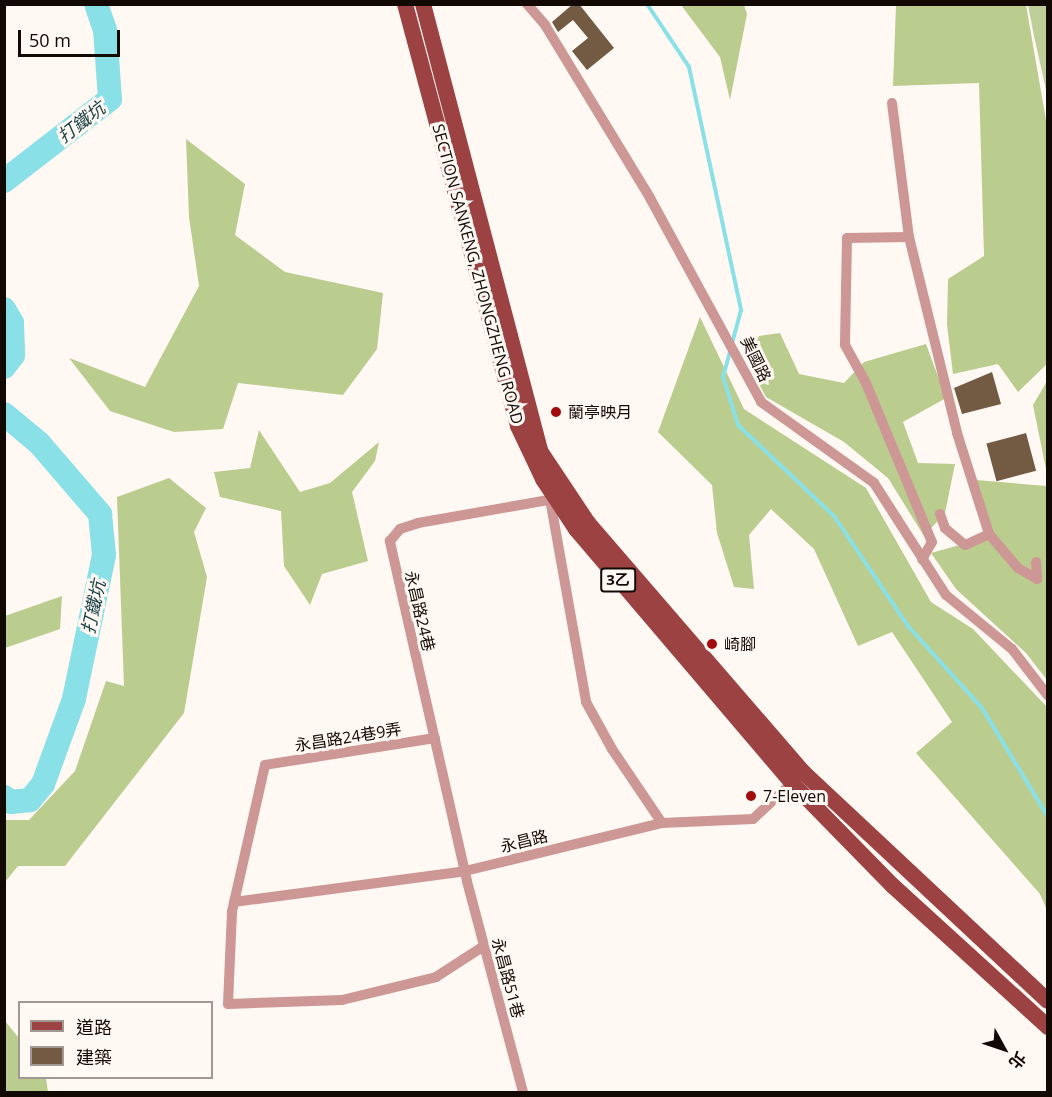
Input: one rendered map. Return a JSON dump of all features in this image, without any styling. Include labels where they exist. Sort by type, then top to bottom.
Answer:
[{"type":"main road","name":"SECTION SANKENG, ZHONGZHENG ROAD","points":[[405,4],[518,426],[576,529],[893,886],[1047,1027]]},
{"type":"main road","name":"SECTION SANKENG, ZHONGZHENG ROAD","points":[[423,4],[540,451],[558,498]]},
{"type":"main road","name":"SECTION SANKENG, ZHONGZHENG ROAD","points":[[798,778],[1047,1001]]},
{"type":"street","name":"美國路","points":[[527,4],[545,25],[726,332],[761,402],[874,483],[946,595],[1012,649],[1047,696]]},
{"type":"street","points":[[892,103],[909,237],[957,433],[989,534],[1018,568],[1036,579],[1036,562]]},
{"type":"street","points":[[909,237],[847,238],[845,345],[866,383],[932,542],[922,560]]},
{"type":"street","name":"永昌路24巷","points":[[465,871],[390,541],[400,529],[418,523],[558,498]]},
{"type":"street","points":[[558,498],[586,702],[612,749],[662,823]]},
{"type":"street","points":[[940,514],[945,528],[965,545],[989,534]]},
{"type":"street","name":"永昌路24巷9弄","points":[[234,902],[265,765],[435,738]]},
{"type":"street","name":"永昌路","points":[[234,902],[465,871],[662,823],[753,819],[798,778]]},
{"type":"street","name":"永昌路51巷","points":[[465,871],[523,1092]]},
{"type":"street","points":[[234,902],[228,1004],[342,1000],[435,977],[484,946]]},
{"type":"green space","points":[[681,5],[744,5],[747,14],[730,100],[720,57]]},
{"type":"green space","points":[[896,5],[1026,5],[1047,126],[1048,363],[1018,392],[998,364],[953,374],[947,325],[948,279],[984,256],[979,83],[893,86]]},
{"type":"green space","points":[[1028,5],[1047,5],[1047,94],[1034,36]]},
{"type":"green space","points":[[186,139],[245,184],[235,235],[285,272],[383,293],[377,349],[343,395],[238,383],[223,429],[174,432],[110,411],[69,358],[145,387],[199,286],[189,217]]},
{"type":"green space","points":[[700,317],[744,409],[866,488],[931,602],[973,629],[1047,707],[1047,910],[1040,894],[916,753],[952,722],[892,632],[858,646],[814,549],[771,509],[749,535],[754,589],[734,587],[717,533],[712,485],[658,432]]},
{"type":"green space","points":[[780,333],[799,374],[844,383],[864,362],[926,344],[946,398],[903,422],[918,463],[955,464],[945,513],[924,536],[888,478],[844,442],[766,397],[748,364],[759,336]]},
{"type":"green space","points":[[1047,381],[1047,474],[1033,405]]},
{"type":"green space","points":[[259,430],[300,492],[330,483],[379,442],[375,461],[352,492],[368,561],[322,574],[310,605],[284,566],[281,511],[220,497],[214,472],[250,468]]},
{"type":"green space","points":[[169,478],[206,508],[194,532],[207,577],[184,713],[65,866],[18,866],[5,882],[5,820],[29,820],[75,771],[106,681],[124,686],[117,497]]},
{"type":"green space","points":[[976,480],[1047,486],[1047,680],[1026,653],[956,589],[931,553],[985,538]]},
{"type":"green space","points":[[62,596],[60,629],[5,648],[5,616]]},
{"type":"green space","points":[[5,1021],[18,1037],[18,1079],[46,1079],[48,1092],[5,1092]]},
{"type":"building","points":[[573,4],[579,4],[614,48],[587,70],[572,51],[588,38],[573,20],[558,32],[552,22]]},
{"type":"building","points":[[992,372],[1001,404],[962,414],[954,388]]},
{"type":"building","points":[[1026,433],[1036,471],[996,481],[986,444]]},
{"type":"waterway","name":"打鐵坑","points":[[4,181],[110,99],[105,30],[96,4]]},
{"type":"waterway","points":[[647,4],[689,67],[741,310],[732,344]]},
{"type":"waterway","name":"打鐵坑","points":[[4,309],[12,323],[13,355],[4,367]]},
{"type":"waterway","points":[[730,352],[723,377],[738,425],[834,516],[908,626],[982,708],[1048,817]]},
{"type":"waterway","name":"打鐵坑","points":[[4,414],[39,443],[100,514],[104,555],[74,699],[43,784],[30,800],[11,802],[4,797]]},
{"type":"place","name":"蘭亭映月","points":[[556,412]]},
{"type":"place","name":"崎腳","points":[[712,644]]},
{"type":"place","name":"7-Eleven","points":[[751,796]]}]
